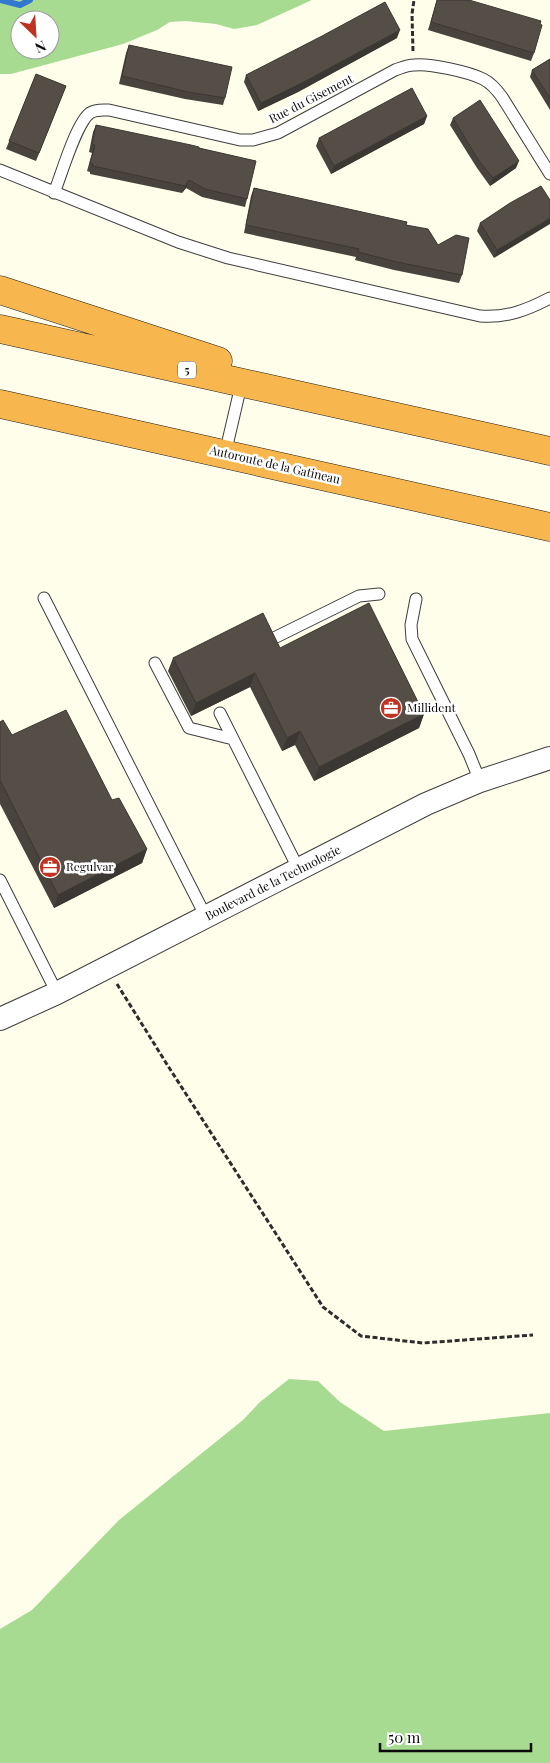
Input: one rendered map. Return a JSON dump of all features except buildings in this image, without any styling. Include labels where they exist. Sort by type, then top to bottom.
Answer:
[{"type":"highway","points":[[0,290],[243,376],[373,412],[550,451]]},
{"type":"highway","name":"5","points":[[0,329],[243,376]]},
{"type":"highway","name":"Autoroute de la Gatineau","points":[[0,404],[550,526]]},
{"type":"street","name":"Boulevard de la Technologie","points":[[0,1019],[56,993],[426,804],[480,781],[550,758]]},
{"type":"lane","name":"Rue du Gisement","points":[[54,193],[81,123],[92,112],[109,110],[240,140],[253,140],[278,133],[395,70],[413,65],[433,66],[470,74],[483,79],[493,86],[502,97],[550,174]]},
{"type":"lane","points":[[0,170],[178,242],[228,258],[480,316],[492,316],[529,309],[550,298]]},
{"type":"lane","points":[[225,454],[243,376]]},
{"type":"lane","points":[[274,638],[359,596],[379,594]]},
{"type":"lane","points":[[44,598],[206,917]]},
{"type":"lane","points":[[416,598],[411,625],[412,639],[469,754],[480,781]]},
{"type":"lane","points":[[155,663],[189,728],[233,739]]},
{"type":"lane","points":[[220,713],[299,870]]},
{"type":"lane","points":[[0,880],[56,993]]},
{"type":"path","points":[[413,65],[412,14],[414,0]]},
{"type":"path","points":[[107,967],[168,1066],[323,1307],[362,1336],[423,1343],[533,1335]]},
{"type":"green space","points":[[0,0],[312,0],[257,25],[234,29],[216,24],[185,21],[170,22],[157,30],[123,44],[11,74],[0,74]]},
{"type":"green space","points":[[289,1379],[318,1381],[340,1402],[384,1431],[550,1413],[550,1763],[0,1763],[0,1629],[32,1610],[119,1520],[243,1420],[260,1402]]},
{"type":"waterway","points":[[0,0],[20,5],[30,0]]},
{"type":"place","name":"Millident","points":[[391,708]]},
{"type":"place","name":"Regulvar","points":[[50,867]]}]
